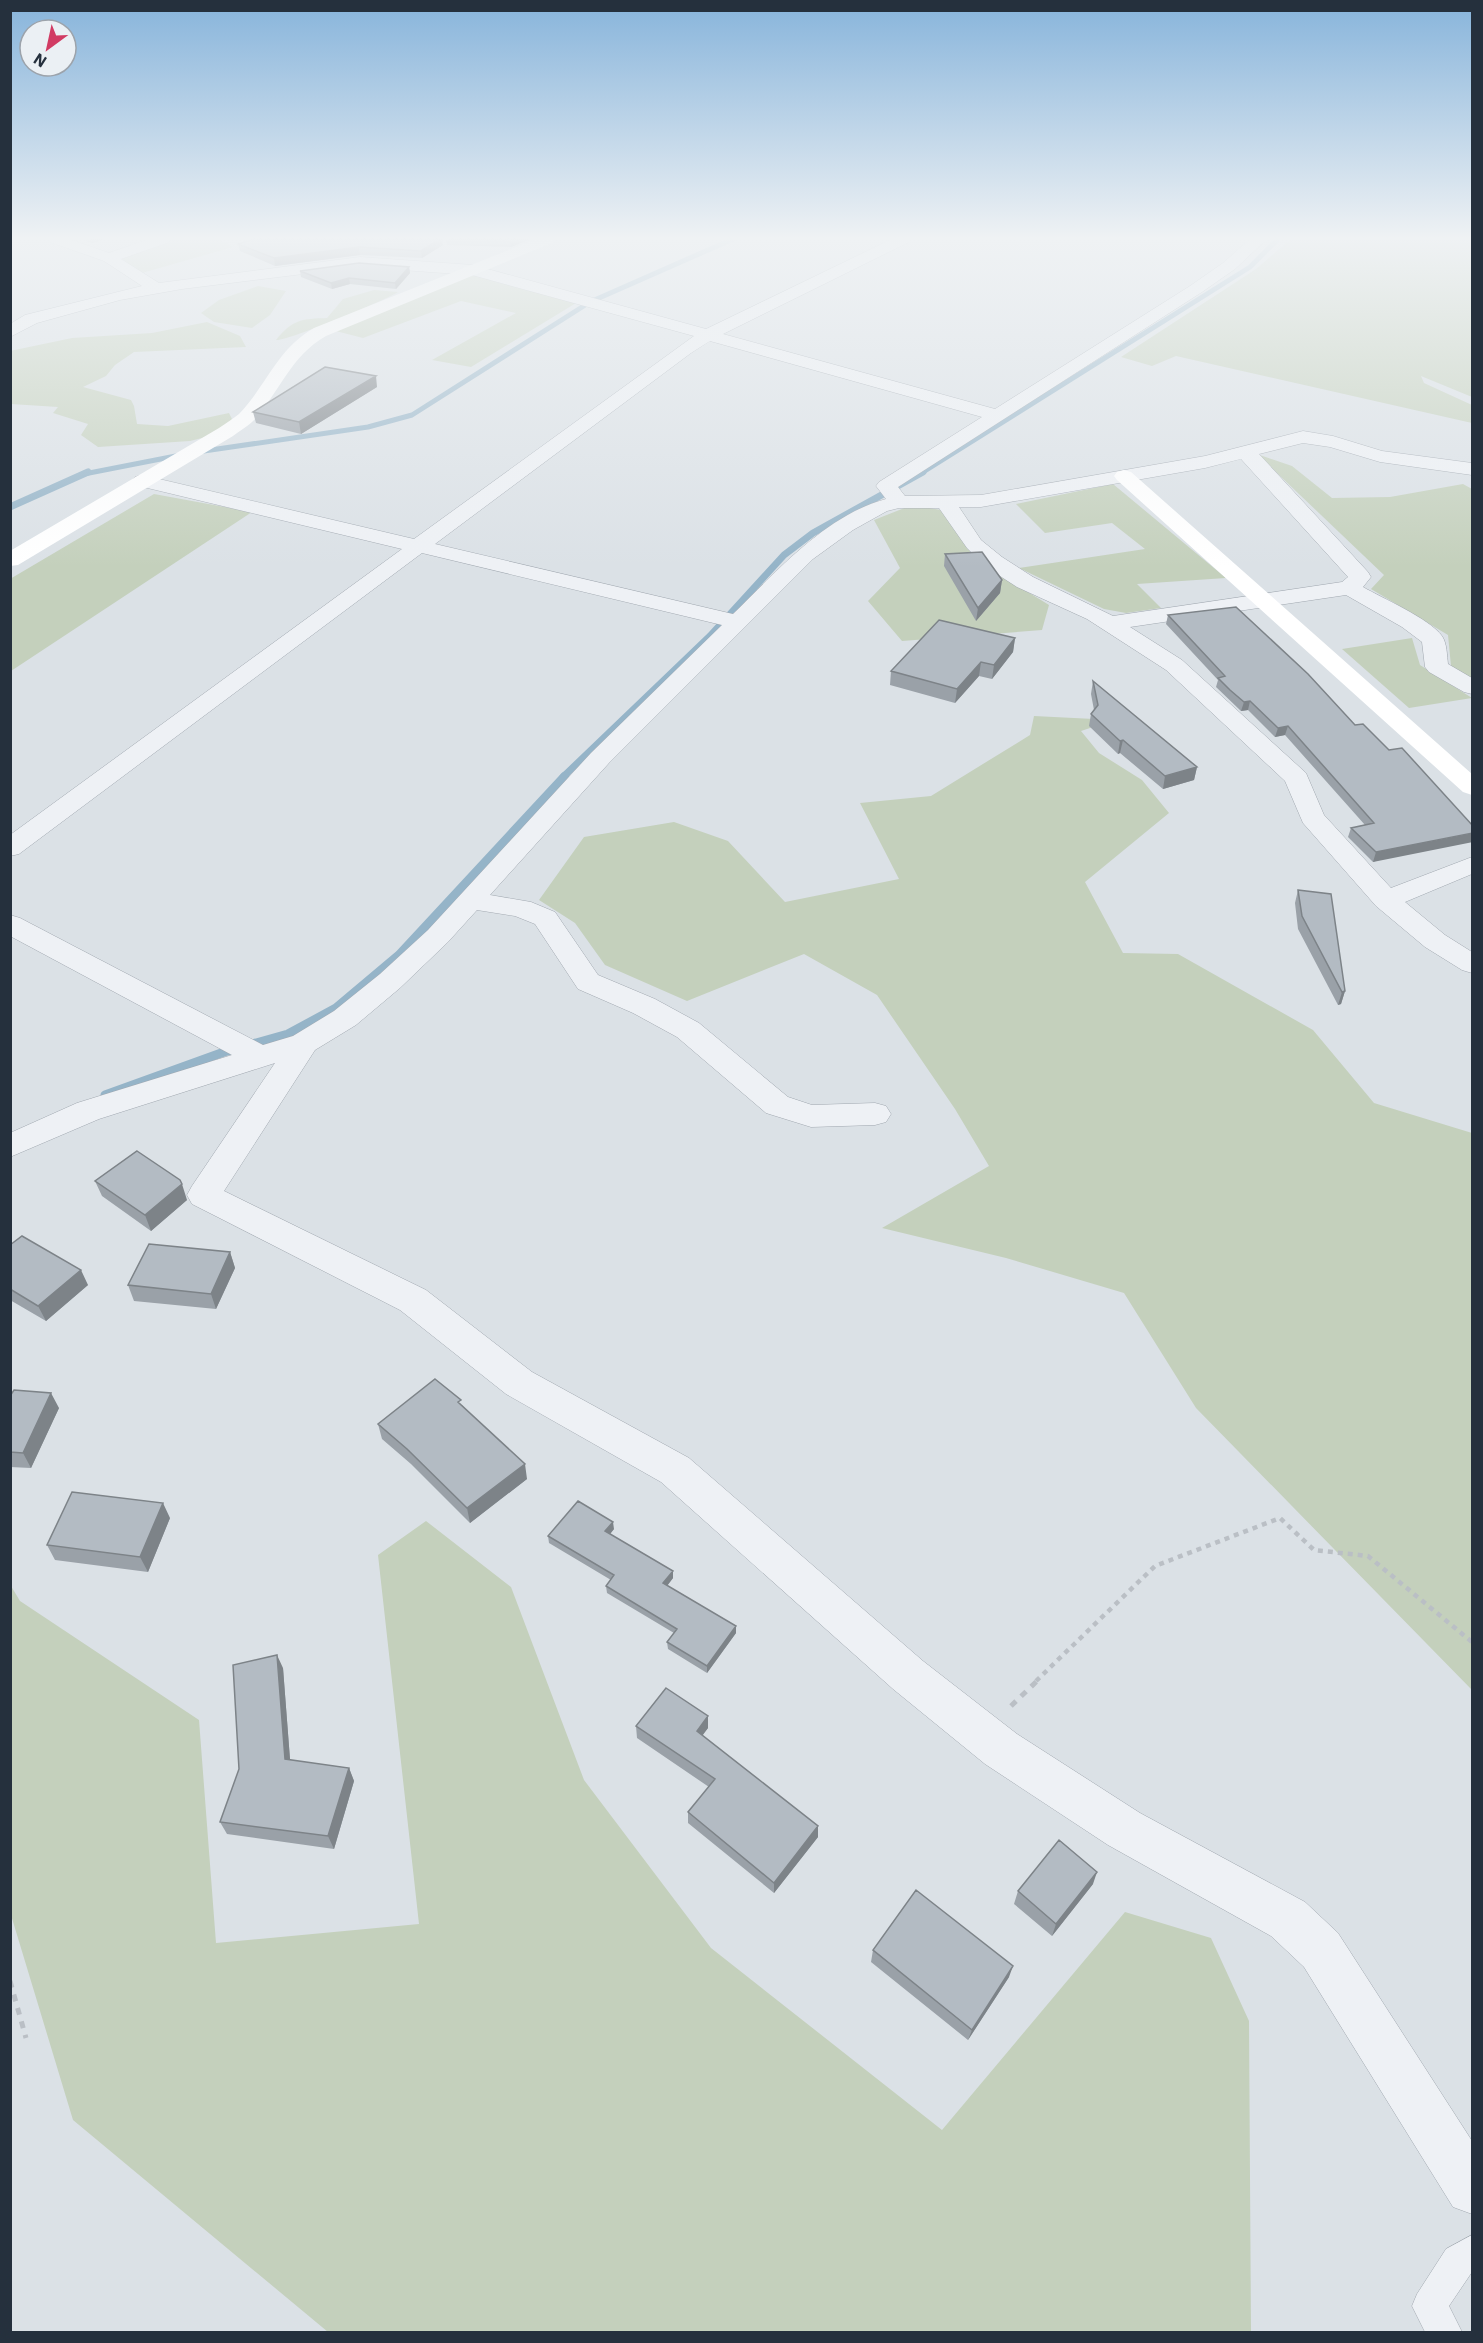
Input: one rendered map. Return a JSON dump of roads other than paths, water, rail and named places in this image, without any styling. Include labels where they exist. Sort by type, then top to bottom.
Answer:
[{"type":"street","points":[[15,554],[226,432],[245,418],[298,348]]},
{"type":"street","points":[[10,848],[687,348]]},
{"type":"street","points":[[756,348],[996,415]]},
{"type":"street","points":[[899,501],[886,486],[1101,348]]},
{"type":"street","points":[[10,1146],[88,1111],[304,1043],[345,1018],[390,981],[438,936],[600,758],[806,555],[854,521],[880,507],[899,501],[981,501],[1205,462],[1302,438],[1333,442],[1380,456],[1473,469]]},
{"type":"street","points":[[1108,623],[1349,588],[1360,577],[1246,452]]},
{"type":"street","points":[[1124,476],[1473,787]]},
{"type":"street","points":[[142,481],[739,622]]},
{"type":"street","points":[[945,502],[974,544],[994,562],[1025,582],[1065,599],[1108,623],[1174,665],[1297,778],[1312,817],[1386,900],[1435,940],[1473,964]]},
{"type":"street","points":[[1349,588],[1410,622],[1433,639],[1437,668],[1473,687]]},
{"type":"street","points":[[1386,900],[1473,865]]},
{"type":"street","points":[[470,901],[521,908],[545,918],[588,982],[644,1006],[688,1030],[777,1105],[811,1116],[875,1114]]},
{"type":"street","points":[[10,924],[261,1057]]},
{"type":"street","points":[[304,1043],[204,1195],[413,1300],[519,1383],[675,1470],[908,1676],[1001,1749],[1124,1829],[1288,1919],[1321,1950],[1473,2188]]},
{"type":"lane","points":[[1445,2332],[1429,2306],[1458,2261],[1473,2252]]},
{"type":"waterway","points":[[197,452],[368,427],[412,415],[517,348]]},
{"type":"waterway","points":[[920,474],[1120,348]]},
{"type":"waterway","points":[[84,474],[181,455]]},
{"type":"waterway","points":[[10,507],[88,472]]},
{"type":"waterway","points":[[563,777],[710,636],[784,555],[813,533],[923,472]]},
{"type":"waterway","points":[[105,1095],[224,1052],[288,1034],[336,1008],[399,955],[565,776]]}]
